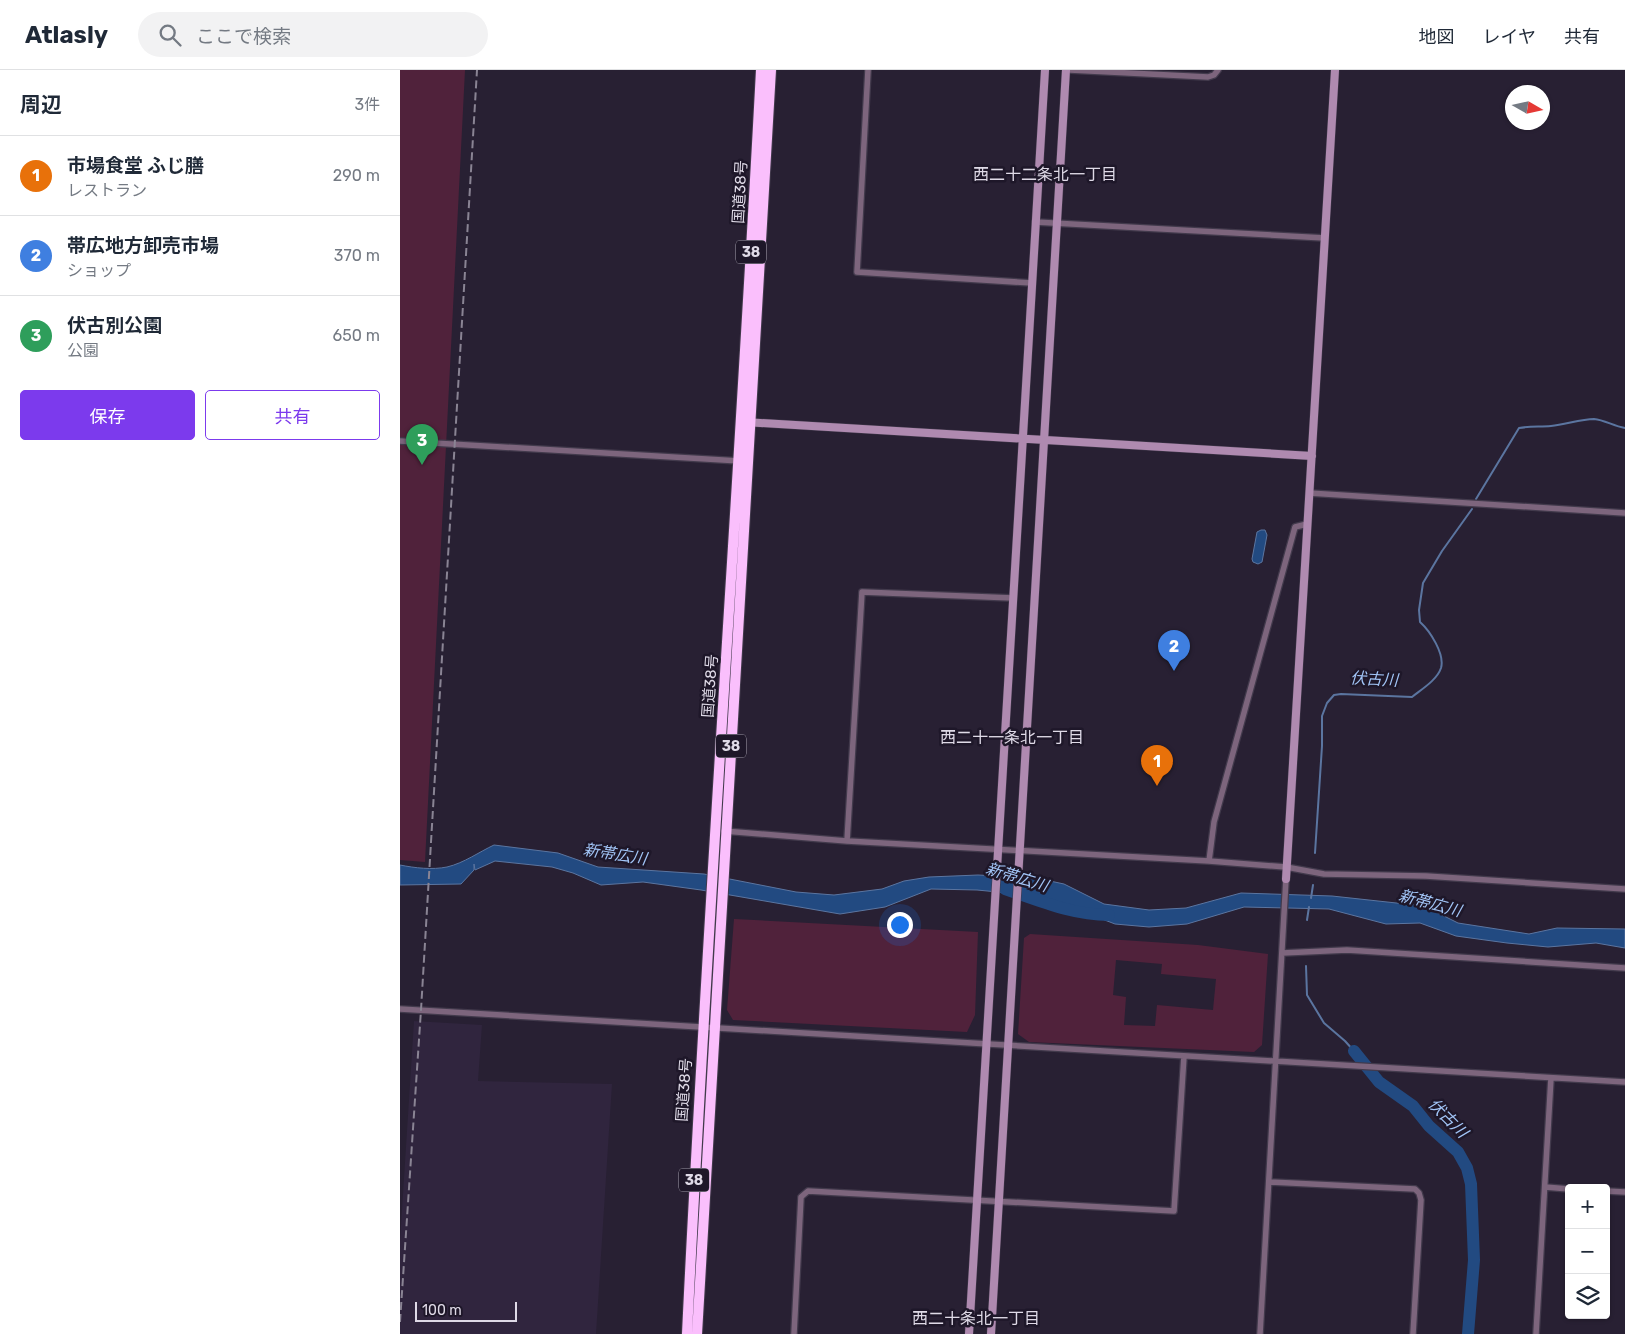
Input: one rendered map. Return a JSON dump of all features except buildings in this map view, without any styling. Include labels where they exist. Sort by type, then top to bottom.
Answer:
[{"type":"highway","name":"国道38号","points":[[746,422],[761,70]]},
{"type":"highway","name":"国道38号","points":[[697,1334],[709,1027],[743,461],[771,70]]},
{"type":"highway","name":"国道38号","points":[[687,1334],[698,1094],[709,1027]]},
{"type":"street","points":[[868,70],[857,272],[1032,282]]},
{"type":"street","points":[[969,1334],[1045,70]]},
{"type":"street","points":[[991,1334],[1057,223],[1068,70],[1208,78],[1218,70]]},
{"type":"street","points":[[1260,1334],[1286,867],[1335,70]]},
{"type":"street","points":[[1035,222],[1325,238]]},
{"type":"street","points":[[746,422],[1312,456]]},
{"type":"street","points":[[400,440],[743,461]]},
{"type":"street","points":[[1309,493],[1625,512]]},
{"type":"street","points":[[1209,861],[1214,822],[1295,527],[1307,524]]},
{"type":"street","points":[[847,841],[862,592],[1012,598]]},
{"type":"street","points":[[721,831],[847,841],[1209,861],[1286,867],[1324,874],[1426,876],[1625,889]]},
{"type":"street","points":[[1282,953],[1347,950],[1625,968]]},
{"type":"street","points":[[400,1009],[1625,1082]]},
{"type":"street","points":[[794,1334],[801,1197],[808,1191],[1174,1211],[1184,1056]]},
{"type":"street","points":[[1536,1334],[1551,1078]]},
{"type":"street","points":[[1269,1182],[1415,1189],[1419,1193],[1421,1200],[1413,1334]]},
{"type":"street","points":[[1545,1187],[1565,1189]]},
{"type":"street","points":[[1610,1191],[1625,1192]]},
{"type":"shaded area","points":[[400,70],[465,70],[425,862],[400,860]]},
{"type":"shaded area","points":[[734,919],[978,932],[975,1015],[967,1032],[733,1020],[727,1010]]},
{"type":"shaded area","points":[[1030,934],[1198,945],[1268,954],[1262,1045],[1254,1052],[1029,1042],[1018,1034],[1024,938]],"holes":[[[1116,960],[1162,964],[1161,974],[1216,979],[1213,1010],[1157,1005],[1155,1026],[1124,1025],[1126,997],[1113,995]]]},
{"type":"shaded area","points":[[414,1021],[482,1025],[478,1081],[612,1084],[596,1334],[400,1334],[400,1241]]},
{"type":"water","points":[[1265,530],[1267,535],[1262,562],[1258,564],[1253,562],[1252,559],[1257,532]]},
{"type":"water","points":[[494,845],[558,853],[598,867],[704,874],[796,892],[834,895],[882,889],[904,881],[929,877],[978,875],[1036,878],[1064,884],[1104,904],[1149,910],[1186,908],[1241,893],[1332,896],[1424,906],[1458,923],[1529,934],[1557,928],[1625,929],[1625,948],[1596,943],[1548,947],[1507,943],[1456,936],[1420,923],[1386,924],[1329,909],[1244,907],[1187,924],[1149,927],[1115,924],[1039,896],[977,890],[931,889],[885,907],[840,914],[643,882],[601,885],[573,873],[552,867],[495,861],[475,870],[474,864],[474,870],[461,884],[400,885],[400,865],[424,868],[447,867]]},
{"type":"waterway","name":"伏古川","points":[[1476,499],[1519,428],[1594,419],[1625,428]]},
{"type":"waterway","name":"伏古川","points":[[1315,853],[1322,746],[1322,716],[1327,703],[1334,695],[1341,694],[1412,697],[1429,684],[1439,672],[1442,662],[1439,650],[1428,631],[1420,622],[1419,610],[1423,583],[1442,551],[1472,509]]},
{"type":"waterway","name":"伏古川","points":[[1311,898],[1313,885]]},
{"type":"waterway","name":"新帯広川","points":[[1005,889],[1069,910],[1109,915]]},
{"type":"waterway","name":"伏古川","points":[[1307,920],[1309,907]]},
{"type":"waterway","name":"伏古川","points":[[1306,966],[1307,995],[1324,1023],[1354,1051]]},
{"type":"waterway","name":"伏古川","points":[[1354,1051],[1379,1082],[1413,1106],[1429,1126],[1458,1152],[1467,1168],[1471,1184],[1474,1260],[1468,1334]]},
{"type":"railway","points":[[400,1322],[421,1010],[477,70]]},
{"type":"place","name":"伏古別公園","points":[[422,465]]},
{"type":"place","name":"帯広地方卸売市場","points":[[1174,671]]},
{"type":"place","name":"市場食堂 ふじ膳","points":[[1157,786]]},
{"type":"district","name":"西二十二条北一丁目","points":[[1045,174]]},
{"type":"district","name":"西二十一条北一丁目","points":[[1012,737]]},
{"type":"district","name":"西二十条北一丁目","points":[[976,1318]]}]
